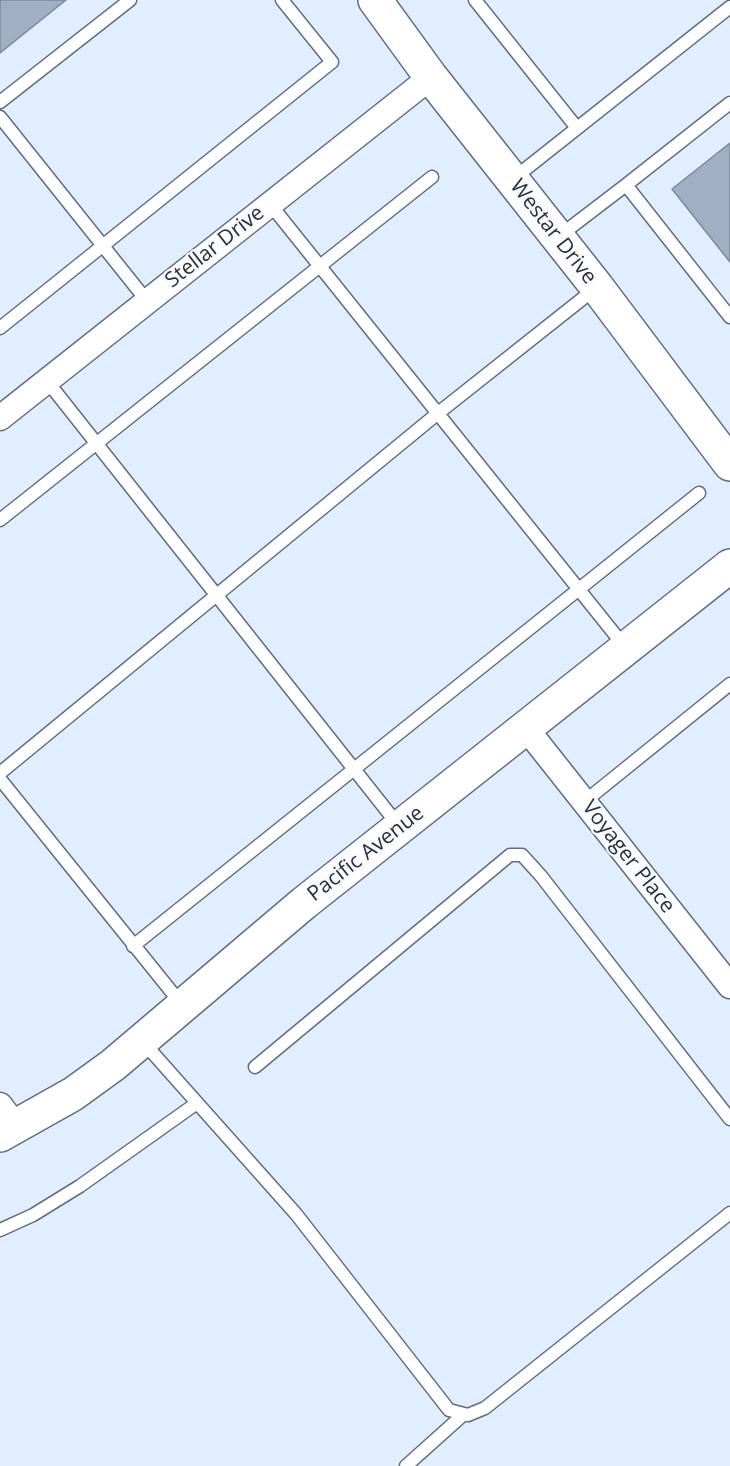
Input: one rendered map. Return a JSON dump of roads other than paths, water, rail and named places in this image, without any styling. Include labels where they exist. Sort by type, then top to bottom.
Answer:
[{"type":"street","name":"Westar Drive","points":[[375,0],[431,77],[722,447]]},
{"type":"street","name":"Stellar Drive","points":[[0,418],[431,77]]},
{"type":"street","name":"Pacific Avenue","points":[[6,1123],[73,1095],[142,1042],[304,903],[730,566]]},
{"type":"street","name":"Voyager Place","points":[[525,728],[726,974]]},
{"type":"lane","points":[[0,328],[332,62],[282,0]]},
{"type":"lane","points":[[475,0],[578,128]]},
{"type":"lane","points":[[0,102],[124,2]]},
{"type":"lane","points":[[512,180],[730,7]]},
{"type":"lane","points":[[557,238],[730,103]]},
{"type":"lane","points":[[0,117],[147,301]]},
{"type":"lane","points":[[0,520],[432,177]]},
{"type":"lane","points":[[626,185],[730,317]]},
{"type":"lane","points":[[270,204],[626,648]]},
{"type":"lane","points":[[0,773],[437,414],[597,287]]},
{"type":"lane","points":[[47,381],[400,827]]},
{"type":"lane","points":[[133,946],[699,493]]},
{"type":"lane","points":[[584,802],[730,684]]},
{"type":"lane","points":[[0,779],[133,946],[184,1006]]},
{"type":"lane","points":[[255,1067],[510,855],[522,855],[542,876],[730,1119]]},
{"type":"lane","points":[[142,1042],[241,1149],[296,1214],[449,1410],[464,1414]]},
{"type":"lane","points":[[0,1230],[33,1215],[80,1186],[196,1103]]},
{"type":"lane","points":[[406,1466],[464,1414],[485,1408],[730,1213]]}]
